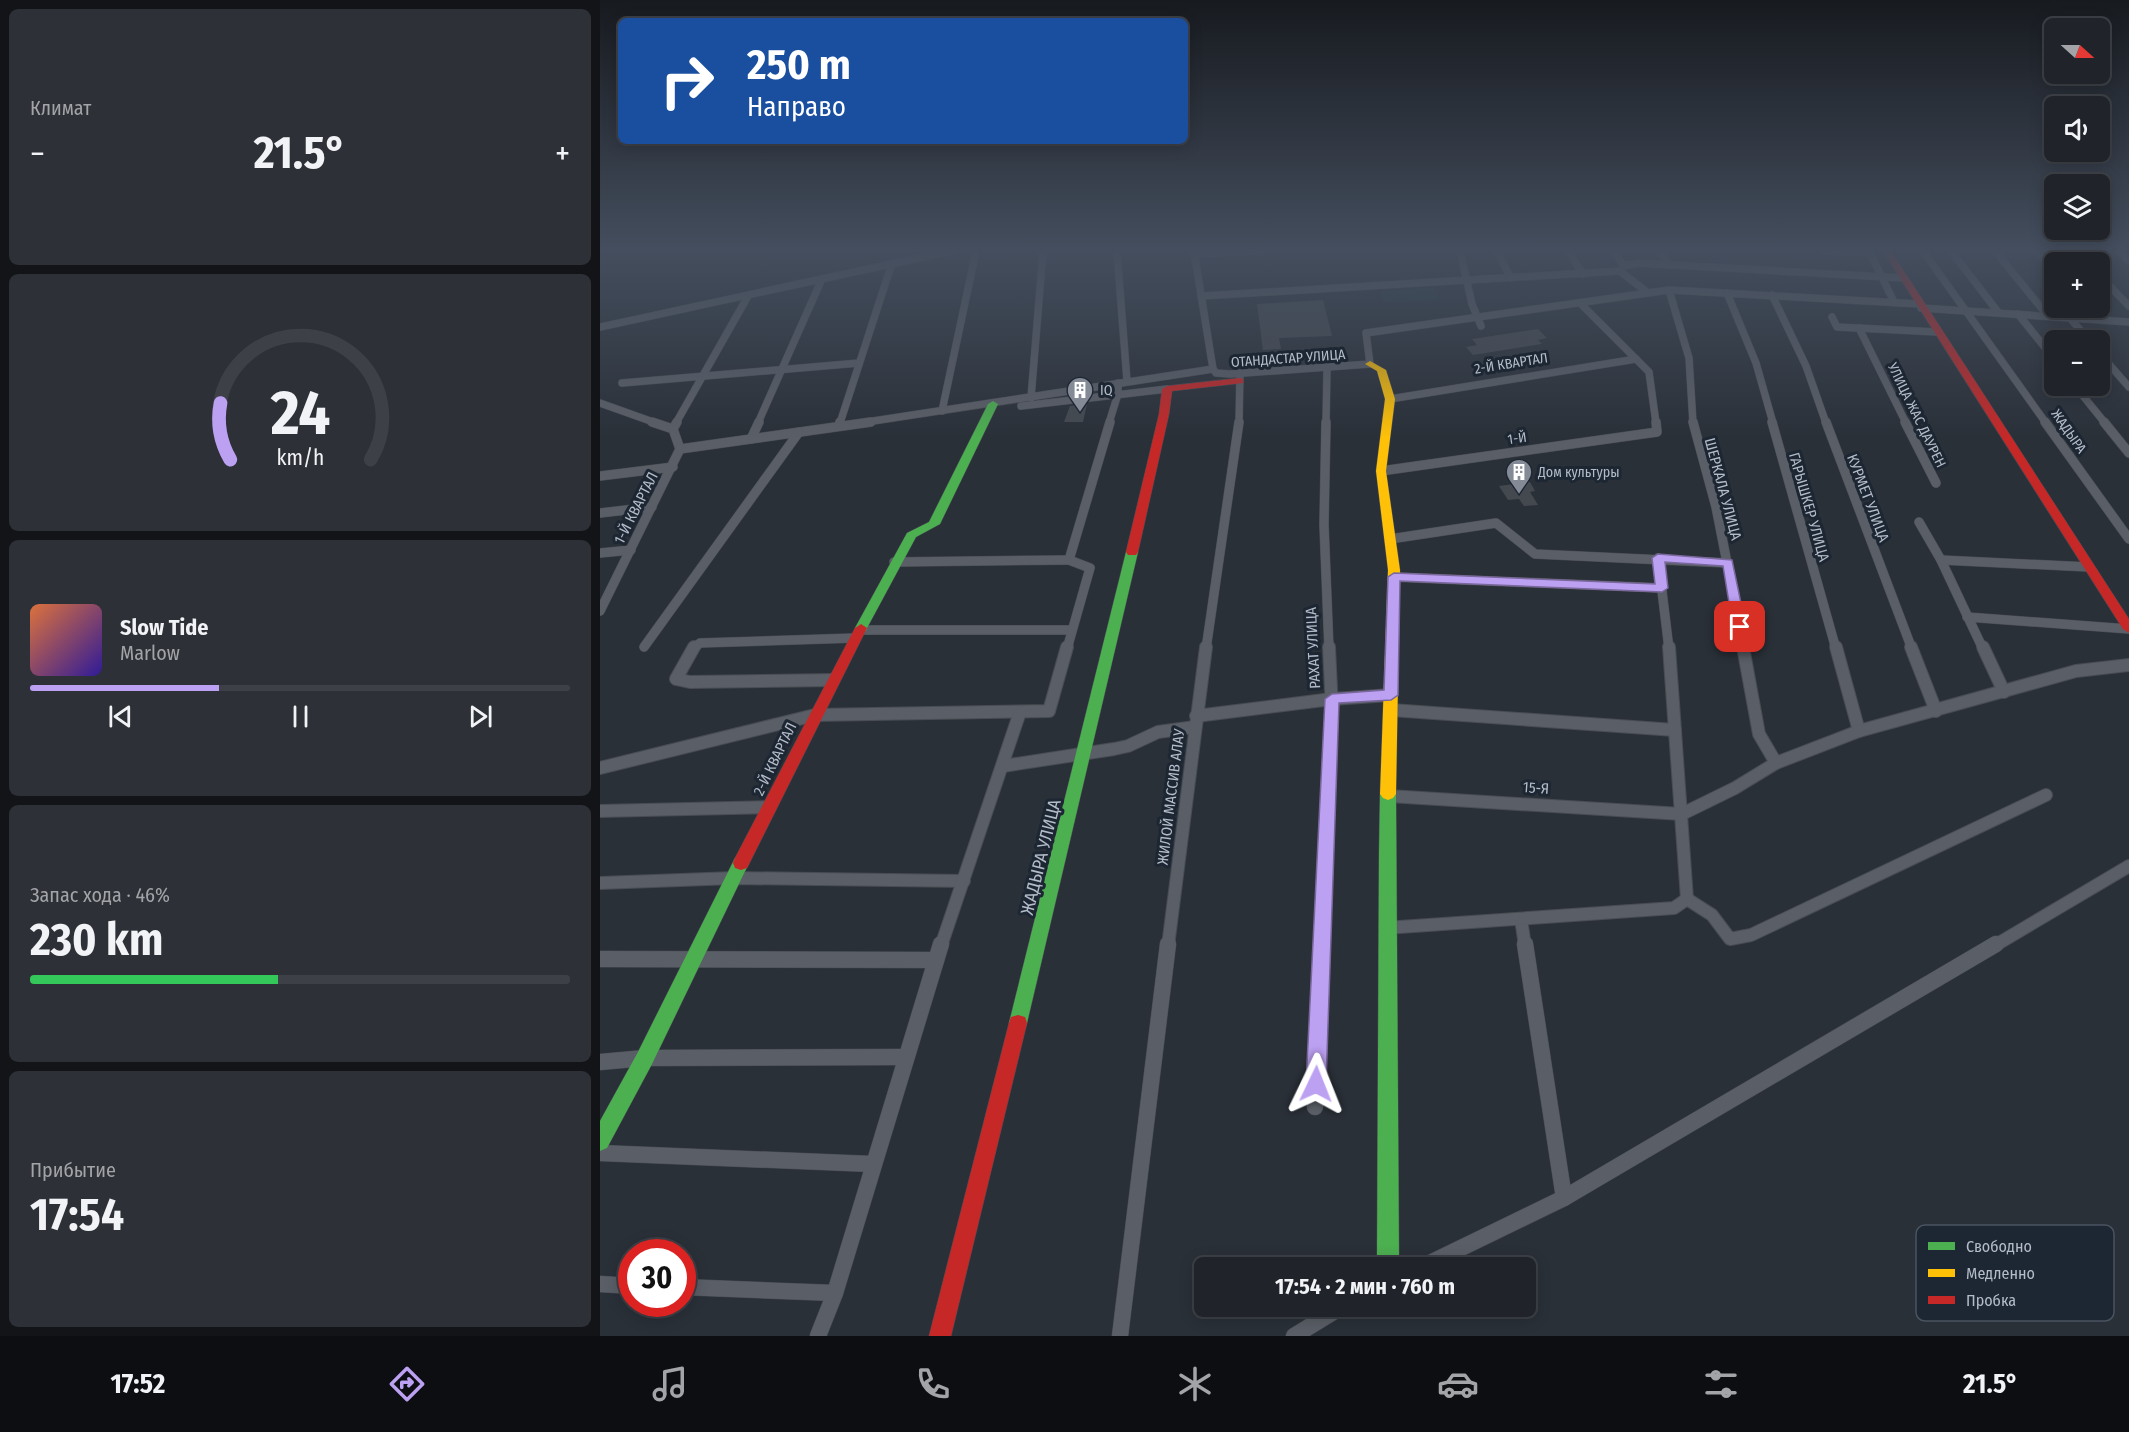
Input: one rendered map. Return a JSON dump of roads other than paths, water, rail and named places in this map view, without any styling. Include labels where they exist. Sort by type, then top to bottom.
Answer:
[{"type":"street","points":[[600,327],[665,313]]},
{"type":"street","points":[[739,313],[674,429],[680,449],[942,411],[991,407],[1121,386]]},
{"type":"street","points":[[751,439],[807,313]]},
{"type":"street","points":[[839,425],[875,313]]},
{"type":"street","points":[[942,411],[963,313]]},
{"type":"street","points":[[1031,398],[1038,313]]},
{"type":"street","points":[[1069,560],[1121,386],[1119,313]]},
{"type":"street","points":[[1204,313],[1215,371]]},
{"type":"street","points":[[1476,313],[1480,326]]},
{"type":"street","points":[[1388,1257],[1389,1090],[1385,928],[1394,577],[1381,471],[1390,399],[1381,370],[1370,364],[1366,333],[1509,313]]},
{"type":"street","points":[[1590,313],[1636,359]]},
{"type":"street","name":"ШЕРКАЛА УЛИЦА","points":[[1676,313],[1689,357],[1694,431],[1716,507],[1759,734],[1776,763]]},
{"type":"street","name":"ГАРЫШКЕР УЛИЦА","points":[[1735,313],[1756,363],[1859,731]]},
{"type":"street","name":"КУРМЕТ УЛИЦА","points":[[1780,313],[1806,366],[1852,496],[1936,711]]},
{"type":"street","points":[[1925,313],[2129,629]]},
{"type":"street","name":"ЖАДЫРА","points":[[1970,313],[2129,539]]},
{"type":"street","points":[[2011,313],[2044,316]]},
{"type":"street","points":[[2018,314],[2044,346]]},
{"type":"street","points":[[1832,317],[1837,327],[1937,332]]},
{"type":"street","points":[[2070,318],[2080,330]]},
{"type":"street","points":[[2079,318],[2129,322]]},
{"type":"street","points":[[2119,321],[2129,332]]},
{"type":"street","name":"УЛИЦА ЖАС ДАУРЕН","points":[[1859,328],[1936,483]]},
{"type":"street","name":"2-Й КВАРТАЛ","points":[[1390,399],[1636,359]]},
{"type":"street","name":"1-Й","points":[[1381,471],[1657,432],[1649,372],[1636,359]]},
{"type":"street","points":[[622,383],[859,363]]},
{"type":"street","name":"ОТАНДАСТАР УЛИЦА","points":[[1121,386],[1215,371],[1240,377],[1370,364]]},
{"type":"street","points":[[2110,365],[2129,387]]},
{"type":"street","name":"РАХАТ УЛИЦА","points":[[1315,1107],[1332,699],[1324,525],[1327,368]]},
{"type":"street","points":[[991,407],[1031,398],[1121,386],[1167,389],[1240,377]]},
{"type":"street","name":"ЖИЛОЙ МАССИВ АЛАУ","points":[[1120,1336],[1195,722],[1241,410],[1240,377]]},
{"type":"street","name":"ЖАДЫРА УЛИЦА","points":[[941,1334],[1085,753],[1164,414],[1167,389]]},
{"type":"street","points":[[2083,396],[2129,453]]},
{"type":"street","points":[[600,403],[674,429]]},
{"type":"street","name":"2-Й КВАРТАЛ","points":[[600,1141],[645,1058],[693,958],[894,562],[911,535],[934,525],[991,407]]},
{"type":"street","points":[[644,646],[799,432]]},
{"type":"street","name":"1-Й КВАРТАЛ","points":[[600,611],[604,597],[631,550],[680,449]]},
{"type":"street","points":[[600,476],[672,467]]},
{"type":"street","points":[[600,513],[652,507]]},
{"type":"street","points":[[1919,522],[1941,560],[2004,692]]},
{"type":"street","points":[[1390,539],[1496,523],[1535,554],[1728,563]]},
{"type":"street","points":[[600,553],[631,550]]},
{"type":"street","points":[[1658,558],[1675,730],[1687,898]]},
{"type":"street","points":[[600,768],[815,715],[1049,711],[1070,630],[1090,568],[1069,560],[894,562]]},
{"type":"street","points":[[1941,560],[2089,567]]},
{"type":"street","points":[[1394,577],[1662,588]]},
{"type":"street","points":[[1967,617],[2129,629]]},
{"type":"street","points":[[833,680],[690,682],[676,679],[694,647],[700,643],[858,634],[1070,630]]},
{"type":"street","points":[[1682,814],[1735,788],[1776,763],[1859,731],[2076,672],[2129,665]]},
{"type":"street","points":[[1003,766],[1128,746],[1158,732],[1195,722],[1332,699],[1391,695]]},
{"type":"street","points":[[1391,710],[1675,730]]},
{"type":"street","points":[[818,1336],[835,1293],[872,1164],[936,960],[1020,712]]},
{"type":"street","points":[[1687,898],[1708,908],[1718,918],[1730,939],[1751,934],[2046,795]]},
{"type":"street","name":"15-Я","points":[[1389,796],[1682,814]]},
{"type":"street","points":[[600,811],[770,807]]},
{"type":"street","points":[[1443,1257],[1564,1198],[2129,866]]},
{"type":"street","points":[[600,883],[734,878],[964,881]]},
{"type":"street","points":[[1385,928],[1674,908],[1687,898]]},
{"type":"street","points":[[1521,919],[1564,1198]]},
{"type":"street","points":[[600,958],[936,960]]},
{"type":"street","points":[[600,1062],[645,1058],[906,1057]]},
{"type":"street","points":[[600,1153],[872,1164]]},
{"type":"street","points":[[600,1284],[618,1285]]},
{"type":"street","points":[[696,1288],[835,1293]]},
{"type":"street","points":[[1294,1336],[1322,1317]]},
{"type":"place","name":"IQ","points":[[1080,413]]},
{"type":"place","name":"Дом культуры","points":[[1519,495]]}]
